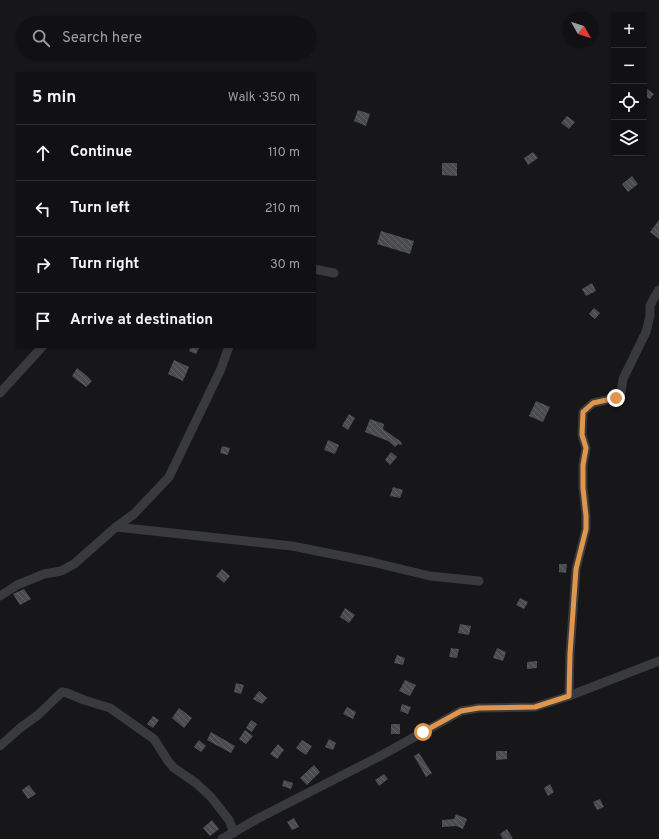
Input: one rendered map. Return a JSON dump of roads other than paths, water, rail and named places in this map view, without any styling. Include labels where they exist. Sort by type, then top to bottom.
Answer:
[{"type":"street","points":[[316,269],[334,273]]},
{"type":"street","points":[[569,696],[570,654],[576,569],[586,529],[583,488],[583,465],[586,448],[582,435],[583,412],[593,403],[616,398],[621,392],[623,379],[646,332],[650,316],[650,306],[659,290]]},
{"type":"street","points":[[0,393],[41,348]]},
{"type":"street","points":[[0,596],[17,585],[44,574],[61,571],[74,564],[116,527],[134,514],[169,477],[221,369],[228,348]]},
{"type":"street","points":[[116,527],[292,546],[372,562],[430,576],[479,581]]},
{"type":"street","points":[[222,839],[384,754],[461,711],[479,708],[535,707],[569,696],[659,661]]},
{"type":"street","points":[[0,746],[20,728],[38,715],[62,692],[110,708],[154,739],[174,768],[196,783],[211,797],[229,820],[234,833]]}]
